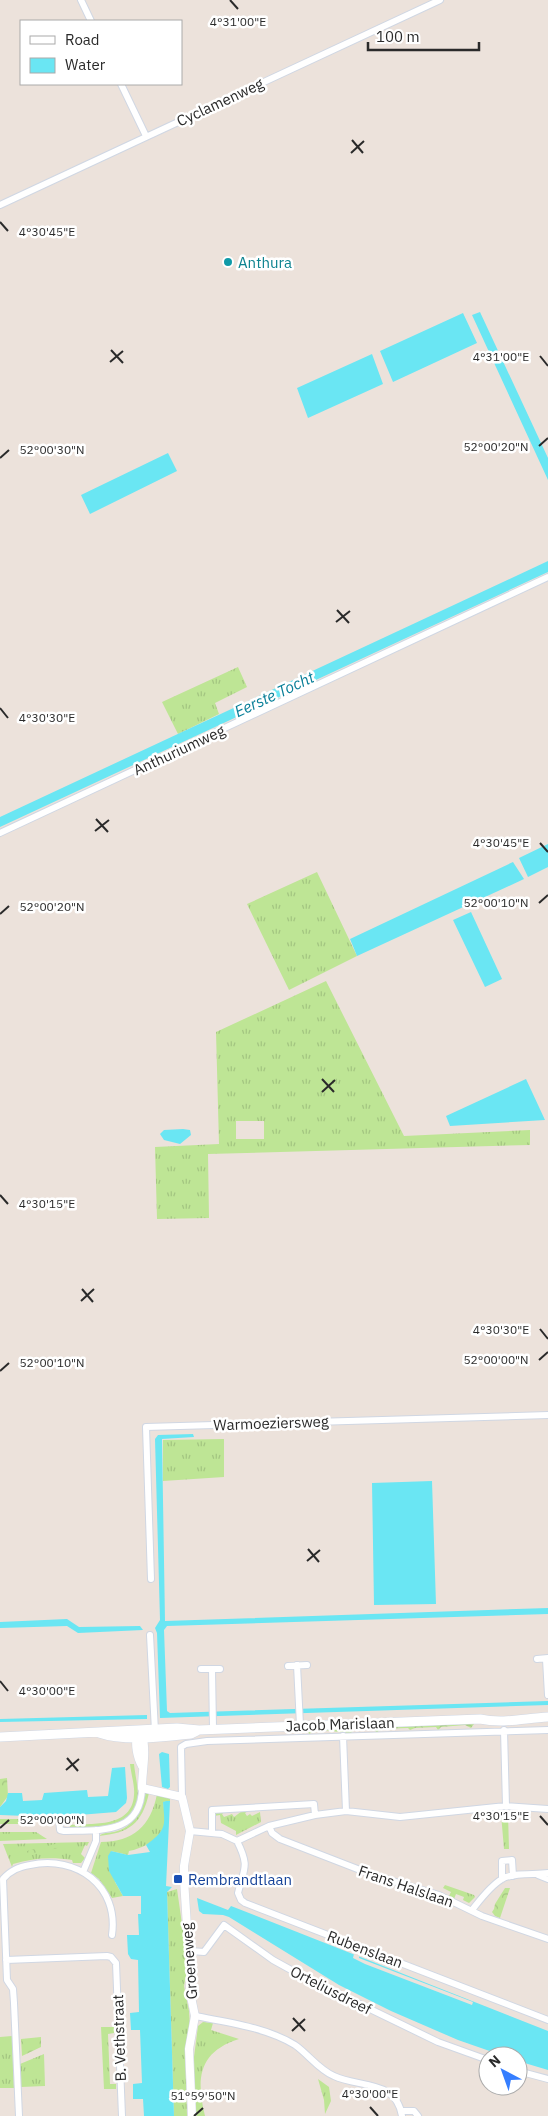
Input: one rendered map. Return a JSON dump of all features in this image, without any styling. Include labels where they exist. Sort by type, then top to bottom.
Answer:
[{"type":"main road","name":"Jacob Marislaan","points":[[0,1737],[99,1733],[140,1734],[155,1732],[190,1734],[199,1730],[213,1728],[300,1721],[480,1719],[505,1722],[522,1718],[548,1717]]},
{"type":"street","points":[[81,0],[91,20]]},
{"type":"street","name":"Cyclamenweg","points":[[0,205],[440,0]]},
{"type":"street","points":[[121,85],[146,136]]},
{"type":"street","name":"Anthuriumweg","points":[[0,833],[548,577]]},
{"type":"street","name":"Warmoeziersweg","points":[[151,1579],[146,1427],[548,1415]]},
{"type":"street","points":[[150,1635],[155,1732]]},
{"type":"street","points":[[536,1659],[547,1658],[548,1695]]},
{"type":"street","points":[[297,1665],[300,1721]]},
{"type":"street","points":[[288,1666],[307,1665]]},
{"type":"street","points":[[201,1669],[220,1669]]},
{"type":"street","points":[[212,1669],[213,1728]]},
{"type":"street","points":[[504,1730],[506,1806]]},
{"type":"street","points":[[346,1811],[343,1736],[548,1730]]},
{"type":"street","points":[[59,1819],[60,1830],[96,1830],[119,1827],[128,1822],[140,1806],[142,1766],[138,1758],[140,1734]]},
{"type":"street","name":"Groeneweg","points":[[192,2116],[189,2049],[195,2016],[189,1987],[191,1952],[187,1927],[184,1879],[184,1866],[190,1831],[182,1796],[181,1747],[186,1744],[207,1741],[343,1736]]},
{"type":"street","points":[[142,1788],[182,1796]]},
{"type":"street","points":[[212,1832],[212,1810],[314,1804],[315,1815]]},
{"type":"street","points":[[190,1831],[212,1832],[229,1836],[237,1841],[269,1826],[315,1815],[346,1811],[400,1817],[506,1806],[548,1809]]},
{"type":"street","name":"Frans Halslaan","points":[[269,1826],[272,1833],[280,1839],[373,1875],[439,1895],[482,1916],[548,1939]]},
{"type":"street","points":[[84,1872],[96,1841],[96,1830]]},
{"type":"street","name":"Rubenslaan","points":[[237,1841],[243,1853],[246,1870],[238,1893],[241,1900],[245,1903],[548,2020]]},
{"type":"street","points":[[502,1879],[502,1861],[512,1860],[513,1876]]},
{"type":"street","points":[[19,2116],[13,1989],[7,1980],[3,1878],[10,1872],[41,1863],[64,1865],[84,1872],[100,1885],[106,1895],[114,1917],[112,1935]]},
{"type":"street","points":[[472,1910],[502,1879],[513,1876],[548,1873]]},
{"type":"street","points":[[538,1875],[548,1880]]},
{"type":"street","name":"Orteliusdreef","points":[[191,1952],[204,1952],[224,1925],[273,1960],[302,1976],[438,2042],[478,2056]]},
{"type":"street","name":"B. Vethstraat","points":[[6,1960],[107,1956],[114,1960],[116,1963],[122,2116]]},
{"type":"street","points":[[195,2016],[282,2038],[309,2056],[333,2076],[376,2086],[385,2090],[394,2098],[402,2113],[414,2111],[418,2116]]},
{"type":"street","points":[[528,2074],[548,2079]]},
{"type":"green space","points":[[238,667],[247,687],[215,703],[219,714],[178,734],[162,702]]},
{"type":"green space","points":[[317,872],[357,956],[289,990],[247,904]]},
{"type":"green space","points":[[326,981],[404,1136],[530,1130],[530,1145],[208,1154],[209,1218],[157,1219],[155,1147],[219,1144],[216,1032]],"holes":[[[236,1121],[264,1121],[264,1139],[236,1139]]]},
{"type":"green space","points":[[224,1439],[224,1477],[163,1481],[163,1440]]},
{"type":"green space","points":[[481,1723],[474,1724],[471,1728],[465,1725],[441,1727],[438,1730],[436,1727],[410,1730],[408,1728],[380,1729],[377,1733],[373,1728],[354,1730],[351,1733],[324,1730],[309,1734],[308,1731],[292,1732],[292,1729]]},
{"type":"green space","points":[[130,1764],[134,1764],[138,1796],[135,1807],[130,1815],[122,1821],[112,1824],[70,1828],[70,1825],[110,1822],[126,1813],[132,1806],[134,1795]]},
{"type":"green space","points":[[7,1778],[8,1796],[0,1807],[0,1779]]},
{"type":"green space","points":[[144,1793],[149,1793],[146,1804],[133,1825],[109,1835],[99,1836],[127,1827],[141,1806]]},
{"type":"green space","points":[[157,1794],[170,1798],[170,1801],[163,1802],[165,1827],[160,1836],[145,1846],[129,1851],[128,1855],[111,1851],[115,1882],[123,1896],[112,1898],[99,1879],[91,1873],[101,1842],[122,1839],[139,1830],[150,1815]]},
{"type":"green space","points":[[242,1811],[248,1811],[245,1813],[247,1816],[260,1812],[261,1822],[236,1835],[236,1831],[221,1823],[220,1815],[214,1816],[215,1813],[225,1812],[222,1814],[224,1817],[232,1814],[234,1817]]},
{"type":"green space","points":[[501,1814],[508,1814],[509,1849],[504,1849]]},
{"type":"green space","points":[[0,1819],[40,1819],[32,1824],[0,1824]]},
{"type":"green space","points":[[0,1832],[36,1832],[47,1839],[0,1841]]},
{"type":"green space","points":[[89,1842],[87,1846],[85,1845],[81,1854],[85,1858],[81,1863],[73,1863],[72,1860],[50,1858],[28,1860],[13,1864],[12,1867],[3,1844]]},
{"type":"green space","points":[[59,1843],[61,1847],[28,1856],[27,1851]]},
{"type":"green space","points":[[445,1885],[475,1897],[469,1903],[463,1900],[464,1897],[456,1894],[454,1899],[449,1896],[451,1892],[443,1888]]},
{"type":"green space","points":[[505,1888],[510,1888],[500,1918],[492,1912]]},
{"type":"green space","points":[[177,1889],[188,1966],[184,1986],[190,2027],[185,2051],[187,2116],[174,2116],[167,1892]]},
{"type":"green space","points":[[203,2022],[213,2023],[211,2030],[239,2039],[215,2051],[208,2059],[203,2068],[201,2079],[202,2103],[205,2116],[195,2116],[194,2057],[198,2026]]},
{"type":"green space","points":[[101,2027],[114,2027],[114,2033],[108,2034],[110,2084],[116,2084],[116,2089],[104,2089]]},
{"type":"green space","points":[[12,2036],[14,2088],[0,2088],[0,2037]]},
{"type":"green space","points":[[41,2037],[41,2047],[22,2056],[21,2039]]},
{"type":"green space","points":[[44,2054],[45,2086],[21,2087],[20,2064]]},
{"type":"green space","points":[[318,2079],[329,2087],[331,2101],[325,2114],[324,2100]]},
{"type":"water","points":[[480,312],[548,458],[548,480],[472,315]]},
{"type":"water","points":[[463,313],[477,343],[393,382],[380,351]]},
{"type":"water","points":[[372,354],[383,384],[308,418],[297,388]]},
{"type":"water","points":[[168,453],[177,471],[90,514],[81,495]]},
{"type":"water","name":"Eerste Tocht","points":[[548,561],[548,572],[0,827],[0,817]]},
{"type":"water","points":[[548,844],[548,867],[528,877],[519,858]]},
{"type":"water","points":[[513,862],[524,879],[357,956],[350,939]]},
{"type":"water","points":[[471,912],[502,979],[485,987],[453,920]]},
{"type":"water","points":[[526,1079],[545,1120],[450,1126],[446,1116]]},
{"type":"water","points":[[164,1130],[190,1130],[191,1135],[180,1144],[164,1140],[160,1134]]},
{"type":"water","points":[[193,1434],[194,1437],[162,1439],[165,1621],[548,1608],[548,1614],[167,1626],[164,1630],[167,1711],[170,1713],[548,1701],[548,1705],[160,1718],[157,1633],[155,1628],[160,1620],[155,1439],[158,1435]]},
{"type":"water","points":[[432,1481],[436,1604],[374,1605],[372,1483]]},
{"type":"water","points":[[67,1619],[79,1627],[140,1626],[143,1630],[78,1633],[67,1626],[0,1628],[0,1622]]},
{"type":"water","points":[[147,1715],[147,1719],[0,1722],[0,1719]]},
{"type":"water","points":[[162,1752],[169,1754],[170,1787],[168,1789],[162,1787],[159,1754]]},
{"type":"water","points":[[125,1767],[126,1803],[116,1812],[54,1817],[0,1815],[0,1807],[6,1801],[8,1793],[22,1793],[23,1801],[42,1800],[44,1793],[87,1790],[88,1797],[108,1796],[112,1768]]},
{"type":"water","points":[[170,1801],[166,1886],[172,1887],[167,1892],[174,2116],[144,2116],[143,2099],[133,2099],[133,2084],[142,2083],[140,2030],[131,2030],[130,2013],[139,2012],[138,1960],[131,1959],[128,1954],[127,1935],[139,1935],[138,1914],[141,1914],[141,1896],[123,1896],[109,1871],[108,1856],[111,1851],[128,1855],[150,1852],[146,1845],[158,1835],[163,1827],[163,1802]]},
{"type":"water","points":[[197,1898],[228,1910],[231,1906],[548,2031],[548,2070],[528,2064],[528,2046],[478,2047],[458,2040],[391,2011],[339,1985],[229,1917],[203,1914],[199,1911]]},
{"type":"pier","points":[[354,1954],[359,1956],[359,1958],[473,2002],[472,2005],[365,1964],[353,1958]]},
{"type":"place","name":"Anthura","points":[[228,262]]},
{"type":"place","name":"Rembrandtlaan","points":[[178,1879]]}]
